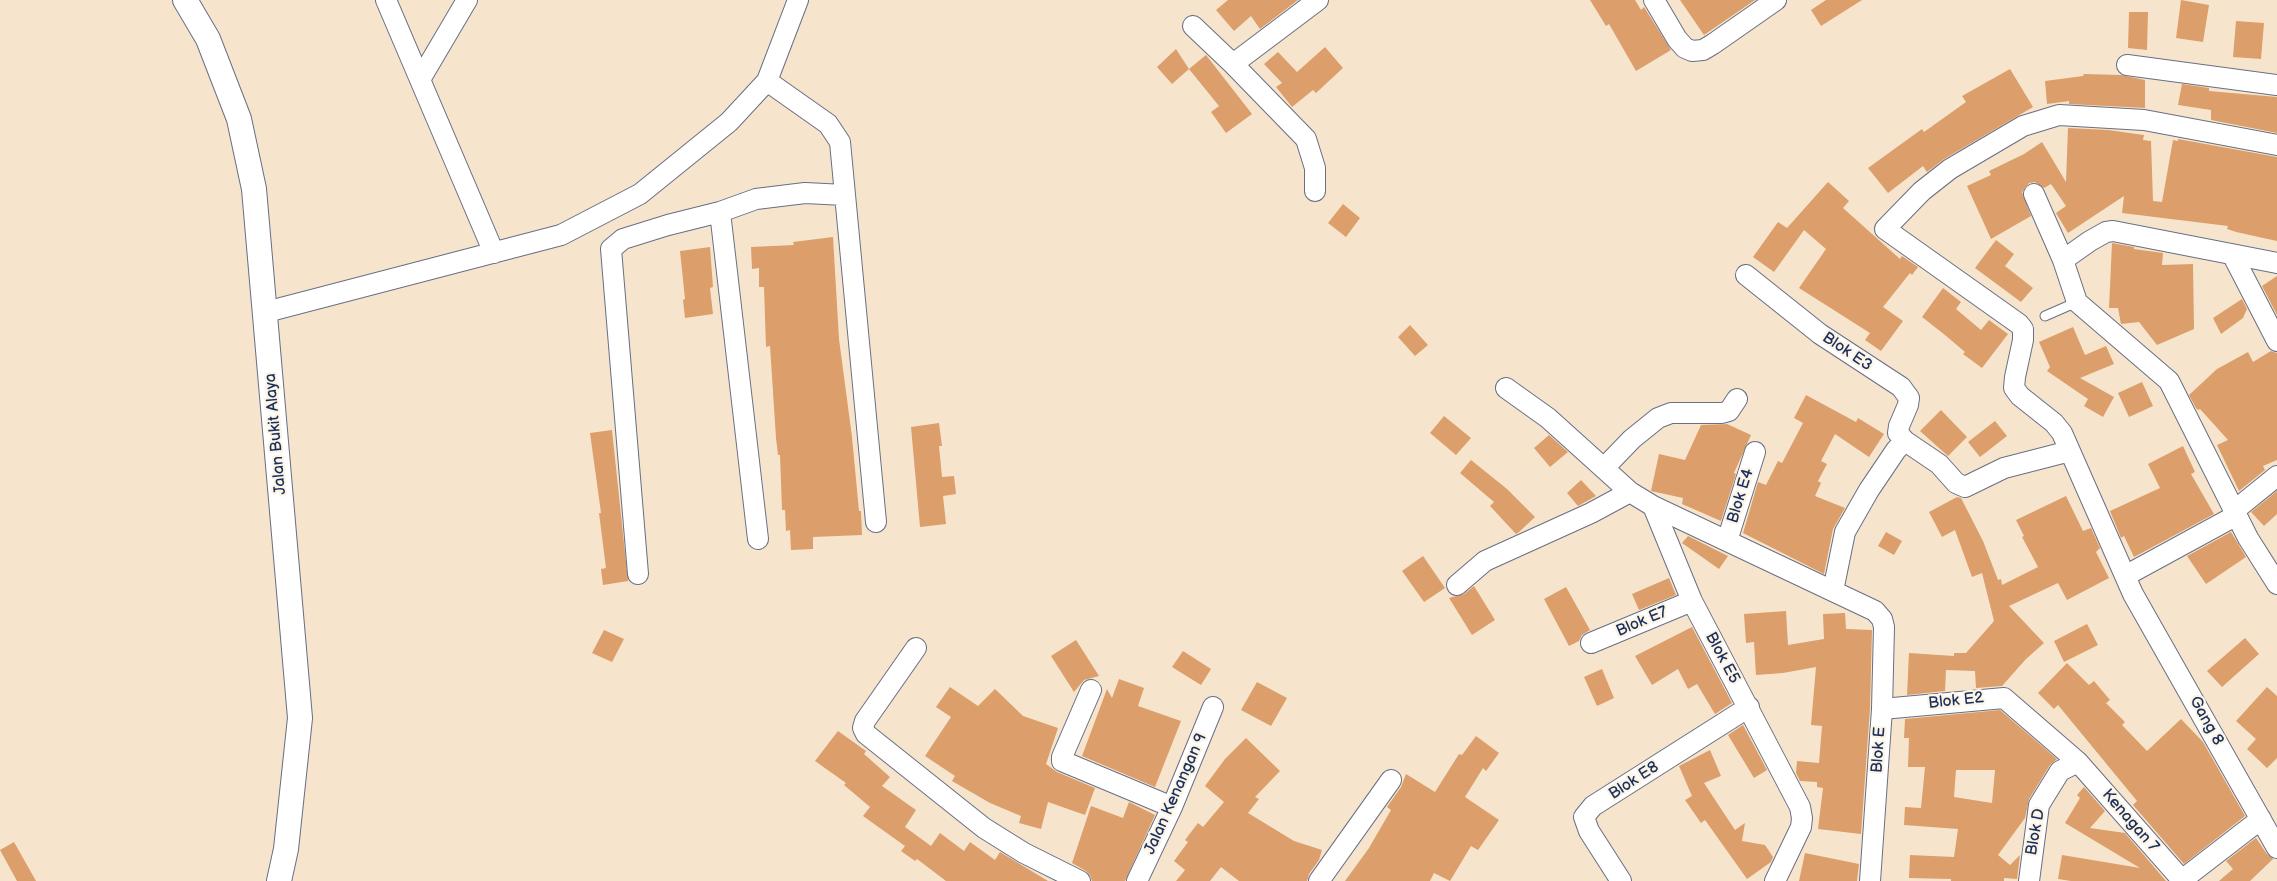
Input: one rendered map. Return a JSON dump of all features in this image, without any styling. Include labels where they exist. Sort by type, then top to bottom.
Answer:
[{"type":"street","name":"Jalan Bukit Alaya","points":[[185,0],[208,39],[239,119],[255,189],[300,718],[286,849],[279,881]]},
{"type":"street","points":[[386,0],[494,253]]},
{"type":"street","points":[[420,78],[467,0]]},
{"type":"street","points":[[266,312],[561,235],[640,194],[729,122],[767,81],[798,0]]},
{"type":"street","points":[[1233,64],[1318,0]]},
{"type":"street","points":[[1654,0],[1677,39],[1684,48],[1692,51],[1702,50],[1713,44],[1776,0]]},
{"type":"street","points":[[1193,26],[1306,139],[1315,168],[1315,191]]},
{"type":"street","points":[[2127,65],[2277,85]]},
{"type":"street","points":[[767,81],[828,124],[840,142],[876,522]]},
{"type":"street","name":"Gang 8","points":[[2277,145],[2144,120],[2059,114],[2023,126],[1950,169],[1922,191],[1884,229],[2023,329],[2014,388],[2020,396],[2054,423],[2070,451],[2129,585],[2277,848]]},
{"type":"street","points":[[638,574],[611,249],[622,240],[720,212],[756,199],[805,193],[845,195]]},
{"type":"street","points":[[2034,194],[2063,260],[2077,302],[2169,381],[2248,538],[2277,584]]},
{"type":"street","points":[[720,212],[758,539]]},
{"type":"street","points":[[2063,260],[2090,241],[2113,231],[2277,263]]},
{"type":"street","points":[[2232,254],[2277,341]]},
{"type":"street","name":"Blok E3","points":[[1746,275],[1820,334],[1907,393],[1908,405],[1898,433],[1905,441]]},
{"type":"street","points":[[1506,388],[1548,418],[1630,492],[1653,506],[1833,591],[1845,532],[1869,490],[1896,450],[1905,441],[1939,464],[1956,483],[1965,487],[2004,468],[2070,451]]},
{"type":"street","points":[[1604,468],[1632,438],[1658,418],[1671,413],[1722,413],[1729,411],[1737,399]]},
{"type":"street","name":"Blok E4","points":[[1727,541],[1755,452]]},
{"type":"street","points":[[2129,585],[2236,513],[2277,476]]},
{"type":"street","points":[[1457,585],[1485,561],[1592,513],[1630,492]]},
{"type":"street","name":"Blok E5","points":[[1653,506],[1692,601],[1800,807],[1801,827],[1775,881]]},
{"type":"street","name":"Blok E","points":[[1833,591],[1875,611],[1882,619],[1884,627],[1882,709],[1870,881]]},
{"type":"street","name":"Blok E7","points":[[1592,643],[1692,601]]},
{"type":"street","points":[[916,648],[865,721],[863,728],[866,734],[984,828],[1024,853],[1080,881]]},
{"type":"street","points":[[1091,690],[1062,761],[1172,807]]},
{"type":"street","name":"Blok E2","points":[[1882,709],[2004,698],[2078,762]]},
{"type":"street","name":"Jalan Kenangan 9","points":[[1137,881],[1172,807],[1214,707]]},
{"type":"street","name":"Blok E8","points":[[1621,881],[1589,831],[1584,817],[1593,806],[1749,707]]},
{"type":"street","name":"Kenagan 7","points":[[2078,762],[2182,880]]},
{"type":"street","name":"Blok D","points":[[2029,881],[2039,805],[2060,771],[2078,762]]},
{"type":"street","points":[[1319,881],[1391,780]]},
{"type":"street","points":[[2182,880],[2261,819]]},
{"type":"lane","points":[[2045,316],[2077,302]]},
{"type":"building","points":[[1228,0],[1298,0],[1260,29],[1251,16],[1234,31],[1216,10]]},
{"type":"building","points":[[1590,0],[1635,0],[1641,10],[1644,7],[1671,50],[1636,71],[1609,24],[1606,26]]},
{"type":"building","points":[[1680,0],[1755,0],[1704,35]]},
{"type":"building","points":[[1826,0],[1862,0],[1821,26],[1811,10]]},
{"type":"building","points":[[2181,0],[2209,5],[2203,42],[2176,38]]},
{"type":"building","points":[[2129,12],[2148,12],[2147,50],[2128,48]]},
{"type":"building","points":[[2236,21],[2264,23],[2261,59],[2233,57]]},
{"type":"building","points":[[1325,47],[1343,68],[1316,93],[1313,90],[1292,107],[1276,87],[1282,83],[1264,64],[1278,52],[1297,72]]},
{"type":"building","points":[[1176,49],[1189,69],[1172,84],[1157,67]]},
{"type":"building","points":[[1206,55],[1252,114],[1226,133],[1211,112],[1219,106],[1189,69]]},
{"type":"building","points":[[2010,69],[2033,107],[1944,159],[1927,172],[1923,166],[1888,193],[1868,168],[1922,129],[1924,132],[1966,102],[1962,96]]},
{"type":"building","points":[[2084,74],[2121,75],[2145,80],[2145,108],[2069,104],[2069,101],[2047,104],[2045,81]]},
{"type":"building","points":[[2182,84],[2209,88],[2209,91],[2277,97],[2277,133],[2211,120],[2211,110],[2178,105]]},
{"type":"building","points":[[2068,128],[2144,135],[2143,140],[2151,141],[2153,201],[2162,202],[2173,140],[2277,157],[2277,241],[2236,232],[2227,229],[2228,226],[2122,213],[2124,196],[2068,233],[2056,213],[2066,206],[2051,184],[2044,188],[2035,182],[2029,183],[2022,192],[2031,216],[1991,239],[1967,186],[1991,175],[1989,171],[2024,154],[2042,142],[2066,182]]},
{"type":"building","points":[[1828,182],[1849,201],[1843,208],[1900,259],[1902,256],[1918,267],[1912,275],[1910,273],[1883,307],[1903,321],[1881,351],[1865,340],[1870,333],[1799,288],[1826,249],[1804,230],[1774,272],[1753,257],[1778,222],[1787,228]]},
{"type":"building","points":[[1343,204],[1360,218],[1346,237],[1328,223]]},
{"type":"building","points":[[833,237],[839,339],[859,511],[861,511],[862,535],[813,537],[813,549],[791,550],[790,530],[786,531],[785,510],[782,510],[780,455],[778,455],[776,438],[770,346],[766,347],[764,287],[759,287],[759,268],[752,269],[751,247],[794,245],[793,242]]},
{"type":"building","points":[[1996,240],[2014,254],[2005,266],[2033,288],[2021,302],[1975,268]]},
{"type":"building","points":[[2112,243],[2163,253],[2162,265],[2193,264],[2194,329],[2157,345],[2139,322],[2121,324],[2118,308],[2109,308]]},
{"type":"building","points":[[710,247],[713,287],[710,288],[713,314],[685,318],[680,251]]},
{"type":"building","points":[[2277,276],[2277,315],[2262,286]]},
{"type":"building","points":[[1943,288],[1961,302],[1956,309],[1981,330],[1989,320],[2008,334],[1982,368],[1922,317]]},
{"type":"building","points":[[2242,299],[2247,309],[2243,318],[2221,334],[2213,318]]},
{"type":"building","points":[[1410,325],[1428,345],[1415,356],[1398,337]]},
{"type":"building","points":[[2073,327],[2085,355],[2106,346],[2114,364],[2080,378],[2114,397],[2103,417],[2084,406],[2088,399],[2047,371],[2050,367],[2039,342]]},
{"type":"building","points":[[2271,351],[2277,353],[2277,460],[2263,466],[2265,470],[2239,491],[2217,445],[2228,440],[2200,409],[2196,408],[2189,395],[2217,369],[2248,352],[2253,362]]},
{"type":"building","points":[[2142,382],[2153,406],[2129,417],[2118,393]]},
{"type":"building","points":[[1806,395],[1856,422],[1858,418],[1884,434],[1869,457],[1835,434],[1821,461],[1827,464],[1818,481],[1821,483],[1815,496],[1845,508],[1833,529],[1824,574],[1743,533],[1758,482],[1766,485],[1778,461],[1782,463],[1803,423],[1794,418]]},
{"type":"building","points":[[1941,410],[1967,437],[1948,456],[1920,431]]},
{"type":"building","points":[[1444,416],[1471,438],[1456,455],[1430,433]]},
{"type":"building","points":[[1995,421],[2007,436],[1980,457],[1968,442]]},
{"type":"building","points":[[939,423],[942,477],[954,476],[956,494],[943,496],[946,524],[920,527],[911,427]]},
{"type":"building","points":[[1727,424],[1751,435],[1734,473],[1736,474],[1721,521],[1682,504],[1683,498],[1651,491],[1659,454],[1685,460],[1701,425]]},
{"type":"building","points":[[612,430],[628,581],[603,585],[601,569],[606,568],[590,433]]},
{"type":"building","points":[[1549,435],[1568,452],[1550,467],[1534,448]]},
{"type":"building","points":[[2183,446],[2195,472],[2191,474],[2214,514],[2134,557],[2124,536],[2121,538],[2110,511],[2160,488],[2148,464]]},
{"type":"building","points":[[1471,460],[1507,489],[1535,517],[1516,534],[1490,506],[1494,502],[1460,473]]},
{"type":"building","points":[[1581,480],[1596,496],[1578,506],[1567,493]]},
{"type":"building","points":[[2277,491],[2277,514],[2264,526],[2251,512]]},
{"type":"building","points":[[2066,496],[2083,531],[2091,528],[2100,548],[2096,552],[2109,578],[2067,600],[2058,583],[2009,606],[2044,643],[2002,686],[1976,688],[1975,671],[1946,670],[1945,691],[1907,695],[1909,653],[1954,656],[1954,653],[1966,653],[1994,621],[1982,573],[1972,577],[1955,530],[1942,537],[1929,512],[1957,497],[1961,498],[2002,585],[2038,567],[2016,520]]},
{"type":"building","points":[[1886,532],[1902,541],[1894,555],[1878,546]]},
{"type":"building","points":[[2231,532],[2246,557],[2206,584],[2187,556]]},
{"type":"building","points":[[1688,536],[1728,556],[1719,569],[1682,543]]},
{"type":"building","points":[[1423,556],[1445,588],[1424,602],[1402,571]]},
{"type":"building","points":[[1669,578],[1676,595],[1639,610],[1632,594]]},
{"type":"building","points":[[1474,586],[1495,620],[1472,635],[1449,598],[1464,594]]},
{"type":"building","points":[[1566,587],[1590,630],[1582,635],[1579,641],[1569,646],[1544,599]]},
{"type":"building","points":[[1786,611],[1788,645],[1824,639],[1823,614],[1845,613],[1846,629],[1872,630],[1870,708],[1861,834],[1818,829],[1823,788],[1817,787],[1817,782],[1800,781],[1796,773],[1797,761],[1819,763],[1822,726],[1811,725],[1816,667],[1756,675],[1754,642],[1746,643],[1744,614]]},
{"type":"building","points":[[2087,624],[2098,645],[2064,662],[2054,641]]},
{"type":"building","points":[[1692,627],[1732,703],[1715,714],[1697,684],[1688,689],[1678,669],[1652,685],[1635,656]]},
{"type":"building","points":[[604,630],[624,639],[612,662],[592,653]]},
{"type":"building","points":[[2245,638],[2259,654],[2222,687],[2207,671]]},
{"type":"building","points":[[1076,640],[1099,676],[1084,680],[1074,692],[1051,656]]},
{"type":"building","points":[[1183,651],[1211,669],[1201,685],[1172,667]]},
{"type":"building","points":[[2067,663],[2089,685],[2094,681],[2110,700],[2106,703],[2125,722],[2122,725],[2147,751],[2181,719],[2203,742],[2245,816],[2184,864],[2133,805],[2137,801],[2058,705],[2054,709],[2038,693]]},
{"type":"building","points":[[1602,669],[1614,698],[1597,706],[1584,677]]},
{"type":"building","points":[[1119,679],[1144,688],[1138,706],[1181,721],[1155,787],[1082,756],[1107,689],[1112,698]]},
{"type":"building","points":[[1257,682],[1287,698],[1271,726],[1241,710]]},
{"type":"building","points":[[950,687],[978,706],[995,689],[1023,716],[1058,728],[1046,764],[1057,772],[1095,788],[1085,815],[1048,802],[1041,829],[1019,823],[1021,816],[990,803],[952,781],[955,776],[925,756],[951,717],[936,707]]},
{"type":"building","points":[[2267,687],[2277,696],[2277,758],[2267,768],[2247,749],[2256,739],[2236,721]]},
{"type":"building","points":[[2000,710],[2057,759],[2050,765],[2029,799],[2025,818],[1998,855],[2010,865],[2020,855],[2017,879],[1951,881],[1951,879],[1909,878],[1910,855],[1954,857],[1958,829],[1904,825],[1905,807],[1921,808],[1925,767],[1908,767],[1909,738],[1904,738],[1905,719]],"holes":[[[1956,770],[1995,770],[1992,803],[1954,797]]]},
{"type":"building","points":[[1743,725],[1767,770],[1754,778],[1728,735]]},
{"type":"building","points":[[838,731],[866,751],[864,754],[890,777],[882,786],[916,810],[905,827],[931,846],[940,833],[964,851],[970,842],[995,860],[1000,852],[1048,881],[946,881],[917,859],[915,861],[901,851],[905,846],[863,816],[870,807],[844,785],[846,783],[815,761]]},
{"type":"building","points":[[1476,736],[1499,753],[1486,771],[1483,768],[1465,797],[1499,820],[1478,850],[1471,846],[1450,881],[1434,873],[1430,881],[1345,881],[1369,848],[1391,810],[1387,807],[1401,787],[1406,774],[1435,792],[1459,754],[1462,755]]},
{"type":"building","points":[[1246,738],[1280,771],[1255,797],[1259,799],[1248,813],[1294,841],[1322,850],[1319,860],[1307,881],[1239,881],[1221,867],[1210,881],[1176,881],[1185,870],[1174,861],[1188,842],[1185,840],[1198,823],[1203,827],[1224,802],[1205,786],[1225,759]]},
{"type":"building","points":[[1710,750],[1721,776],[1704,783],[1735,830],[1745,823],[1742,841],[1765,845],[1773,857],[1771,862],[1747,879],[1705,820],[1701,823],[1685,800],[1692,796],[1679,766]]},
{"type":"building","points":[[2084,787],[2105,811],[2090,828],[2125,833],[2166,881],[2058,879],[2062,855],[2140,868],[2065,823],[2080,798],[2077,795]]},
{"type":"building","points":[[1129,802],[1155,815],[1125,881],[1092,881],[1086,871],[1072,863],[1091,806],[1123,818]]},
{"type":"building","points":[[2256,838],[2273,859],[2250,881],[2219,881],[2233,869],[2226,861]]},
{"type":"building","points":[[14,842],[36,881],[17,881],[0,850]]},
{"type":"building","points":[[1805,853],[1859,864],[1857,881],[1799,881]]}]
